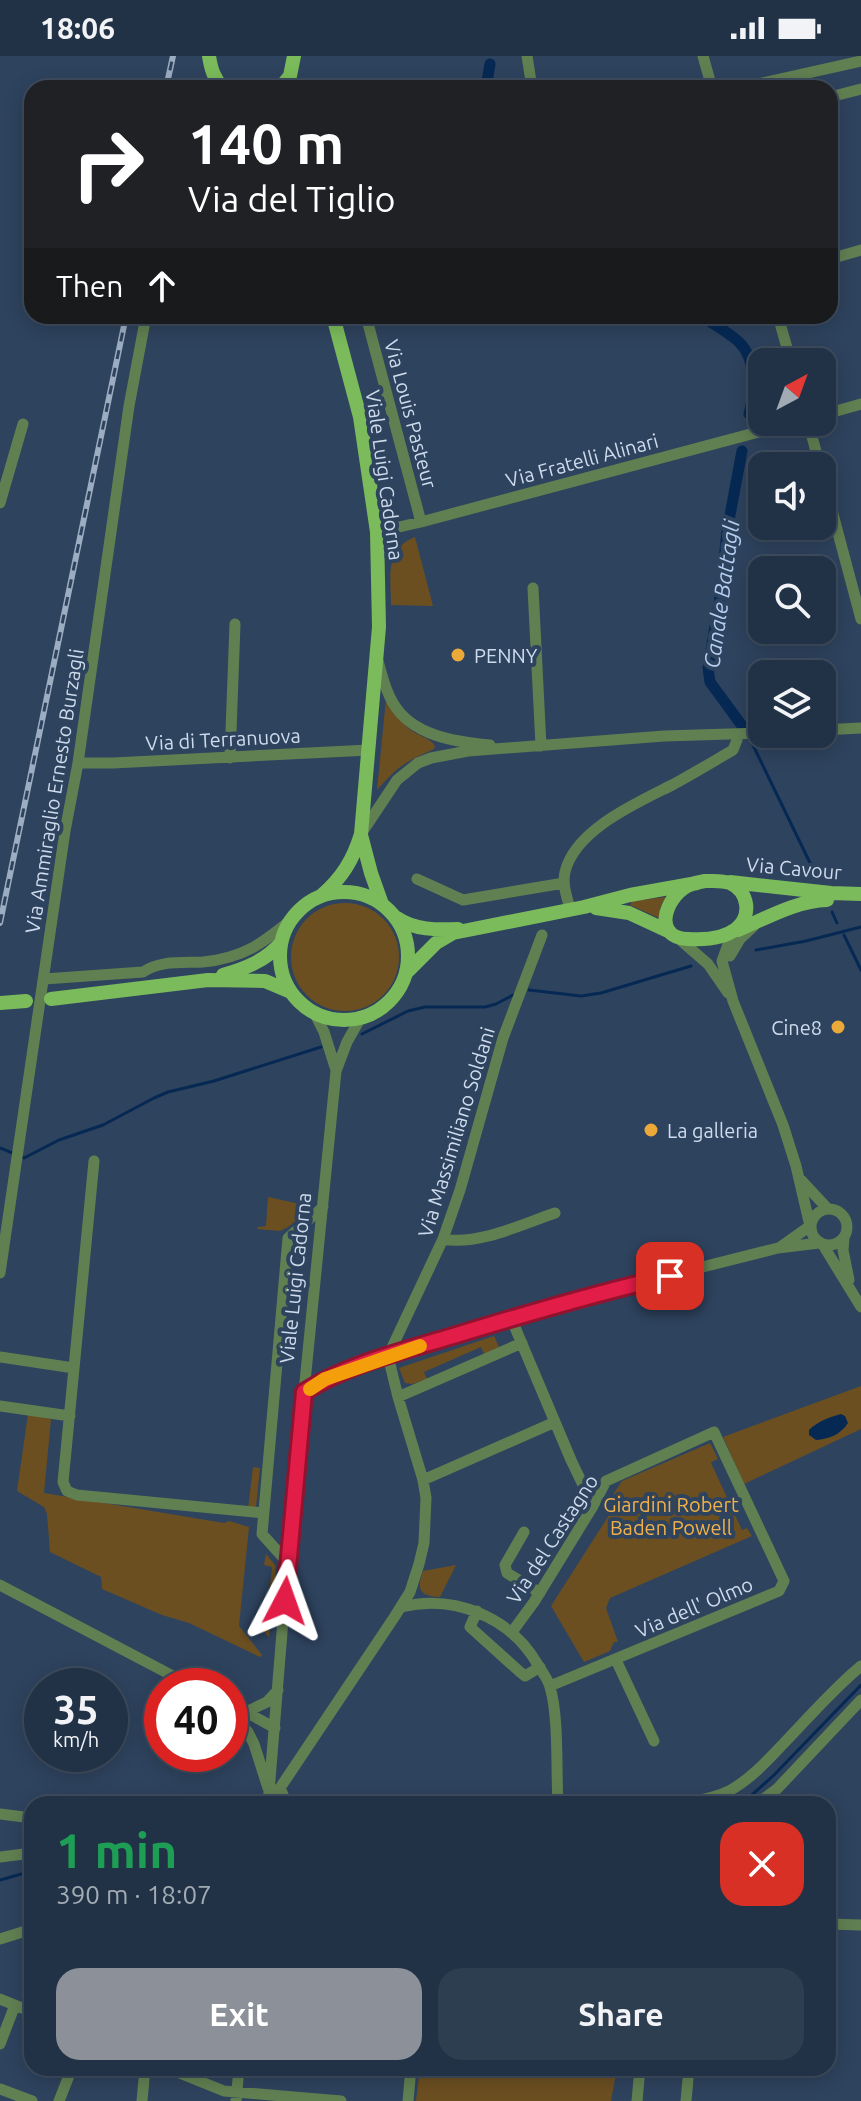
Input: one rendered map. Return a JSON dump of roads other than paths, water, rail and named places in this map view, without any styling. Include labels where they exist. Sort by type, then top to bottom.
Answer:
[{"type":"main road","points":[[209,56],[216,80]]},
{"type":"main road","points":[[287,80],[294,56]]},
{"type":"main road","name":"Viale Luigi Cadorna","points":[[321,896],[349,865],[361,834],[377,655],[377,532],[360,417],[335,324]]},
{"type":"main road","name":"Viale Luigi Cadorna","points":[[361,834],[382,904]]},
{"type":"main road","name":"Via Cavour","points":[[723,881],[741,891],[747,903],[745,917],[733,931]]},
{"type":"main road","name":"Via Cavour","points":[[406,974],[436,943],[453,933],[697,883],[723,881],[861,895]]},
{"type":"main road","points":[[672,934],[665,915],[669,904],[684,888],[697,883]]},
{"type":"main road","points":[[208,980],[248,967],[272,953],[281,943],[292,919],[305,905],[337,892],[368,896],[394,916],[407,943],[406,974],[399,989],[376,1011],[345,1020],[329,1018],[314,1012],[291,992],[282,968],[281,943]]},
{"type":"main road","name":"Via Cavour","points":[[577,908],[629,913],[681,939],[700,939],[719,937],[788,907],[815,900],[844,900],[861,895]]},
{"type":"main road","name":"Via Cavour","points":[[394,916],[417,927],[474,928]]},
{"type":"main road","points":[[51,999],[208,980],[265,981],[291,992]]},
{"type":"main road","points":[[0,1003],[26,1001]]},
{"type":"street","points":[[527,56],[531,80]]},
{"type":"street","points":[[703,56],[710,80]]},
{"type":"street","points":[[776,80],[861,61]]},
{"type":"street","points":[[838,95],[861,89]]},
{"type":"street","points":[[838,257],[861,250]]},
{"type":"street","name":"Via Ammiraglio Ernesto Burzagli","points":[[0,1273],[129,406],[144,324]]},
{"type":"street","name":"Via Louis Pasteur","points":[[368,324],[421,522]]},
{"type":"street","points":[[780,324],[787,348]]},
{"type":"street","points":[[836,411],[861,404]]},
{"type":"street","points":[[0,503],[23,424]]},
{"type":"street","name":"Via Fratelli Alinari","points":[[377,532],[748,435]]},
{"type":"street","points":[[836,525],[861,619]]},
{"type":"street","points":[[533,588],[541,746]]},
{"type":"street","points":[[230,758],[235,624]]},
{"type":"street","points":[[377,655],[394,705],[413,725],[436,735],[518,747]]},
{"type":"street","points":[[836,729],[861,728]]},
{"type":"street","points":[[577,908],[564,883],[565,870],[595,829],[618,812],[733,750],[736,734]]},
{"type":"street","points":[[361,834],[397,780],[418,763],[446,754],[664,736],[748,734]]},
{"type":"street","name":"Via di Terranuova","points":[[78,763],[369,750]]},
{"type":"street","points":[[417,879],[463,900],[564,883]]},
{"type":"street","points":[[44,979],[143,972],[155,964],[223,958],[247,952],[292,919]]},
{"type":"street","points":[[726,972],[731,952],[740,939],[765,919]]},
{"type":"street","points":[[733,931],[722,961],[733,1001],[780,1119],[812,1236],[821,1244],[861,1307]]},
{"type":"street","points":[[672,934],[708,964],[733,1001]]},
{"type":"street","name":"Via Massimiliano Soldani","points":[[388,1356],[443,1239],[503,1038],[542,935]]},
{"type":"street","name":"Viale Luigi Cadorna","points":[[314,1012],[336,1071]]},
{"type":"street","name":"Viale Luigi Cadorna","points":[[272,1792],[288,1563],[336,1071],[361,1017]]},
{"type":"street","points":[[94,1161],[63,1482],[67,1491],[77,1495],[264,1513]]},
{"type":"street","points":[[798,1176],[827,1208],[838,1211],[845,1218],[847,1228],[843,1250],[851,1288]]},
{"type":"street","points":[[288,1563],[262,1534],[288,1238],[323,1207]]},
{"type":"street","points":[[778,1248],[810,1226],[817,1212],[827,1208]]},
{"type":"street","points":[[443,1239],[478,1238],[555,1213]]},
{"type":"street","points":[[304,1392],[325,1379],[388,1356],[511,1318],[778,1248],[835,1245],[844,1238]]},
{"type":"street","points":[[511,1318],[593,1506]]},
{"type":"street","points":[[398,1397],[522,1343]]},
{"type":"street","points":[[275,1728],[248,1732],[272,1792],[290,1772],[412,1587],[424,1543],[426,1498],[388,1356]]},
{"type":"street","points":[[0,1357],[74,1368]]},
{"type":"street","points":[[307,1364],[325,1379]]},
{"type":"street","points":[[0,1406],[70,1416]]},
{"type":"street","points":[[423,1480],[555,1422]]},
{"type":"street","name":"Via del Castagno","points":[[512,1632],[540,1593],[606,1481],[714,1432]]},
{"type":"street","name":"Via dell' Olmo","points":[[550,1686],[779,1591],[784,1581],[714,1432]]},
{"type":"street","points":[[524,1532],[505,1569],[540,1593]]},
{"type":"street","points":[[0,1585],[158,1668]]},
{"type":"street","points":[[412,1587],[426,1603]]},
{"type":"street","points":[[401,1607],[426,1603],[477,1611],[512,1632],[533,1655],[550,1686],[558,1796]]},
{"type":"street","points":[[477,1611],[470,1627],[520,1672],[525,1676],[540,1667]]},
{"type":"street","points":[[616,1660],[654,1741]]},
{"type":"street","points":[[714,1796],[746,1780],[861,1666]]},
{"type":"street","points":[[248,1711],[267,1702],[278,1690]]},
{"type":"street","points":[[768,1796],[861,1700]]},
{"type":"street","points":[[248,1713],[275,1728]]},
{"type":"street","points":[[0,1814],[24,1817]]},
{"type":"street","points":[[0,1857],[24,1854]]},
{"type":"street","points":[[836,1924],[861,1925]]},
{"type":"street","points":[[0,1939],[24,1932]]},
{"type":"street","points":[[0,1999],[24,2009]]},
{"type":"street","points":[[0,2044],[15,2005]]},
{"type":"street","points":[[59,2101],[69,2076]]},
{"type":"street","points":[[142,2101],[144,2076]]},
{"type":"street","points":[[187,2076],[236,2097],[341,2101]]},
{"type":"street","points":[[236,2097],[238,2076]]},
{"type":"street","points":[[408,2101],[410,2076]]},
{"type":"street","points":[[637,2101],[639,2076]]},
{"type":"street","points":[[686,2101],[688,2076]]},
{"type":"street","points":[[0,2089],[32,2101]]},
{"type":"water","points":[[841,1414],[848,1423],[838,1433],[816,1440],[809,1435],[809,1430],[816,1424]]},
{"type":"waterway","points":[[487,80],[490,64]]},
{"type":"waterway","points":[[714,324],[739,342],[748,356]]},
{"type":"waterway","name":"Canale Battagli","points":[[742,451],[727,531],[708,668],[710,682],[743,727]]},
{"type":"waterway","name":"Canale Battagli","points":[[754,748],[812,867]]},
{"type":"waterway","name":"Canale Battagli","points":[[832,912],[837,923]]},
{"type":"waterway","points":[[756,950],[861,927]]},
{"type":"waterway","name":"Canale Battagli","points":[[844,935],[861,970]]},
{"type":"waterway","points":[[529,990],[581,996],[691,966]]},
{"type":"waterway","points":[[362,1034],[408,1011],[425,1007],[485,1007],[513,995]]},
{"type":"waterway","points":[[22,1157],[103,1125],[168,1092],[214,1081],[321,1047]]},
{"type":"waterway","points":[[0,1148],[15,1154]]},
{"type":"waterway","points":[[751,1796],[861,1685]]},
{"type":"waterway","points":[[0,1880],[24,1873]]},
{"type":"railway","points":[[168,80],[173,56]]},
{"type":"railway","points":[[0,923],[124,324]]},
{"type":"place","name":"PENNY","points":[[458,655]]},
{"type":"place","name":"Cine8","points":[[838,1027]]},
{"type":"place","name":"La galleria","points":[[651,1130]]},
{"type":"park label","name":"Giardini Robert Baden Powell","points":[[671,1516]]}]
